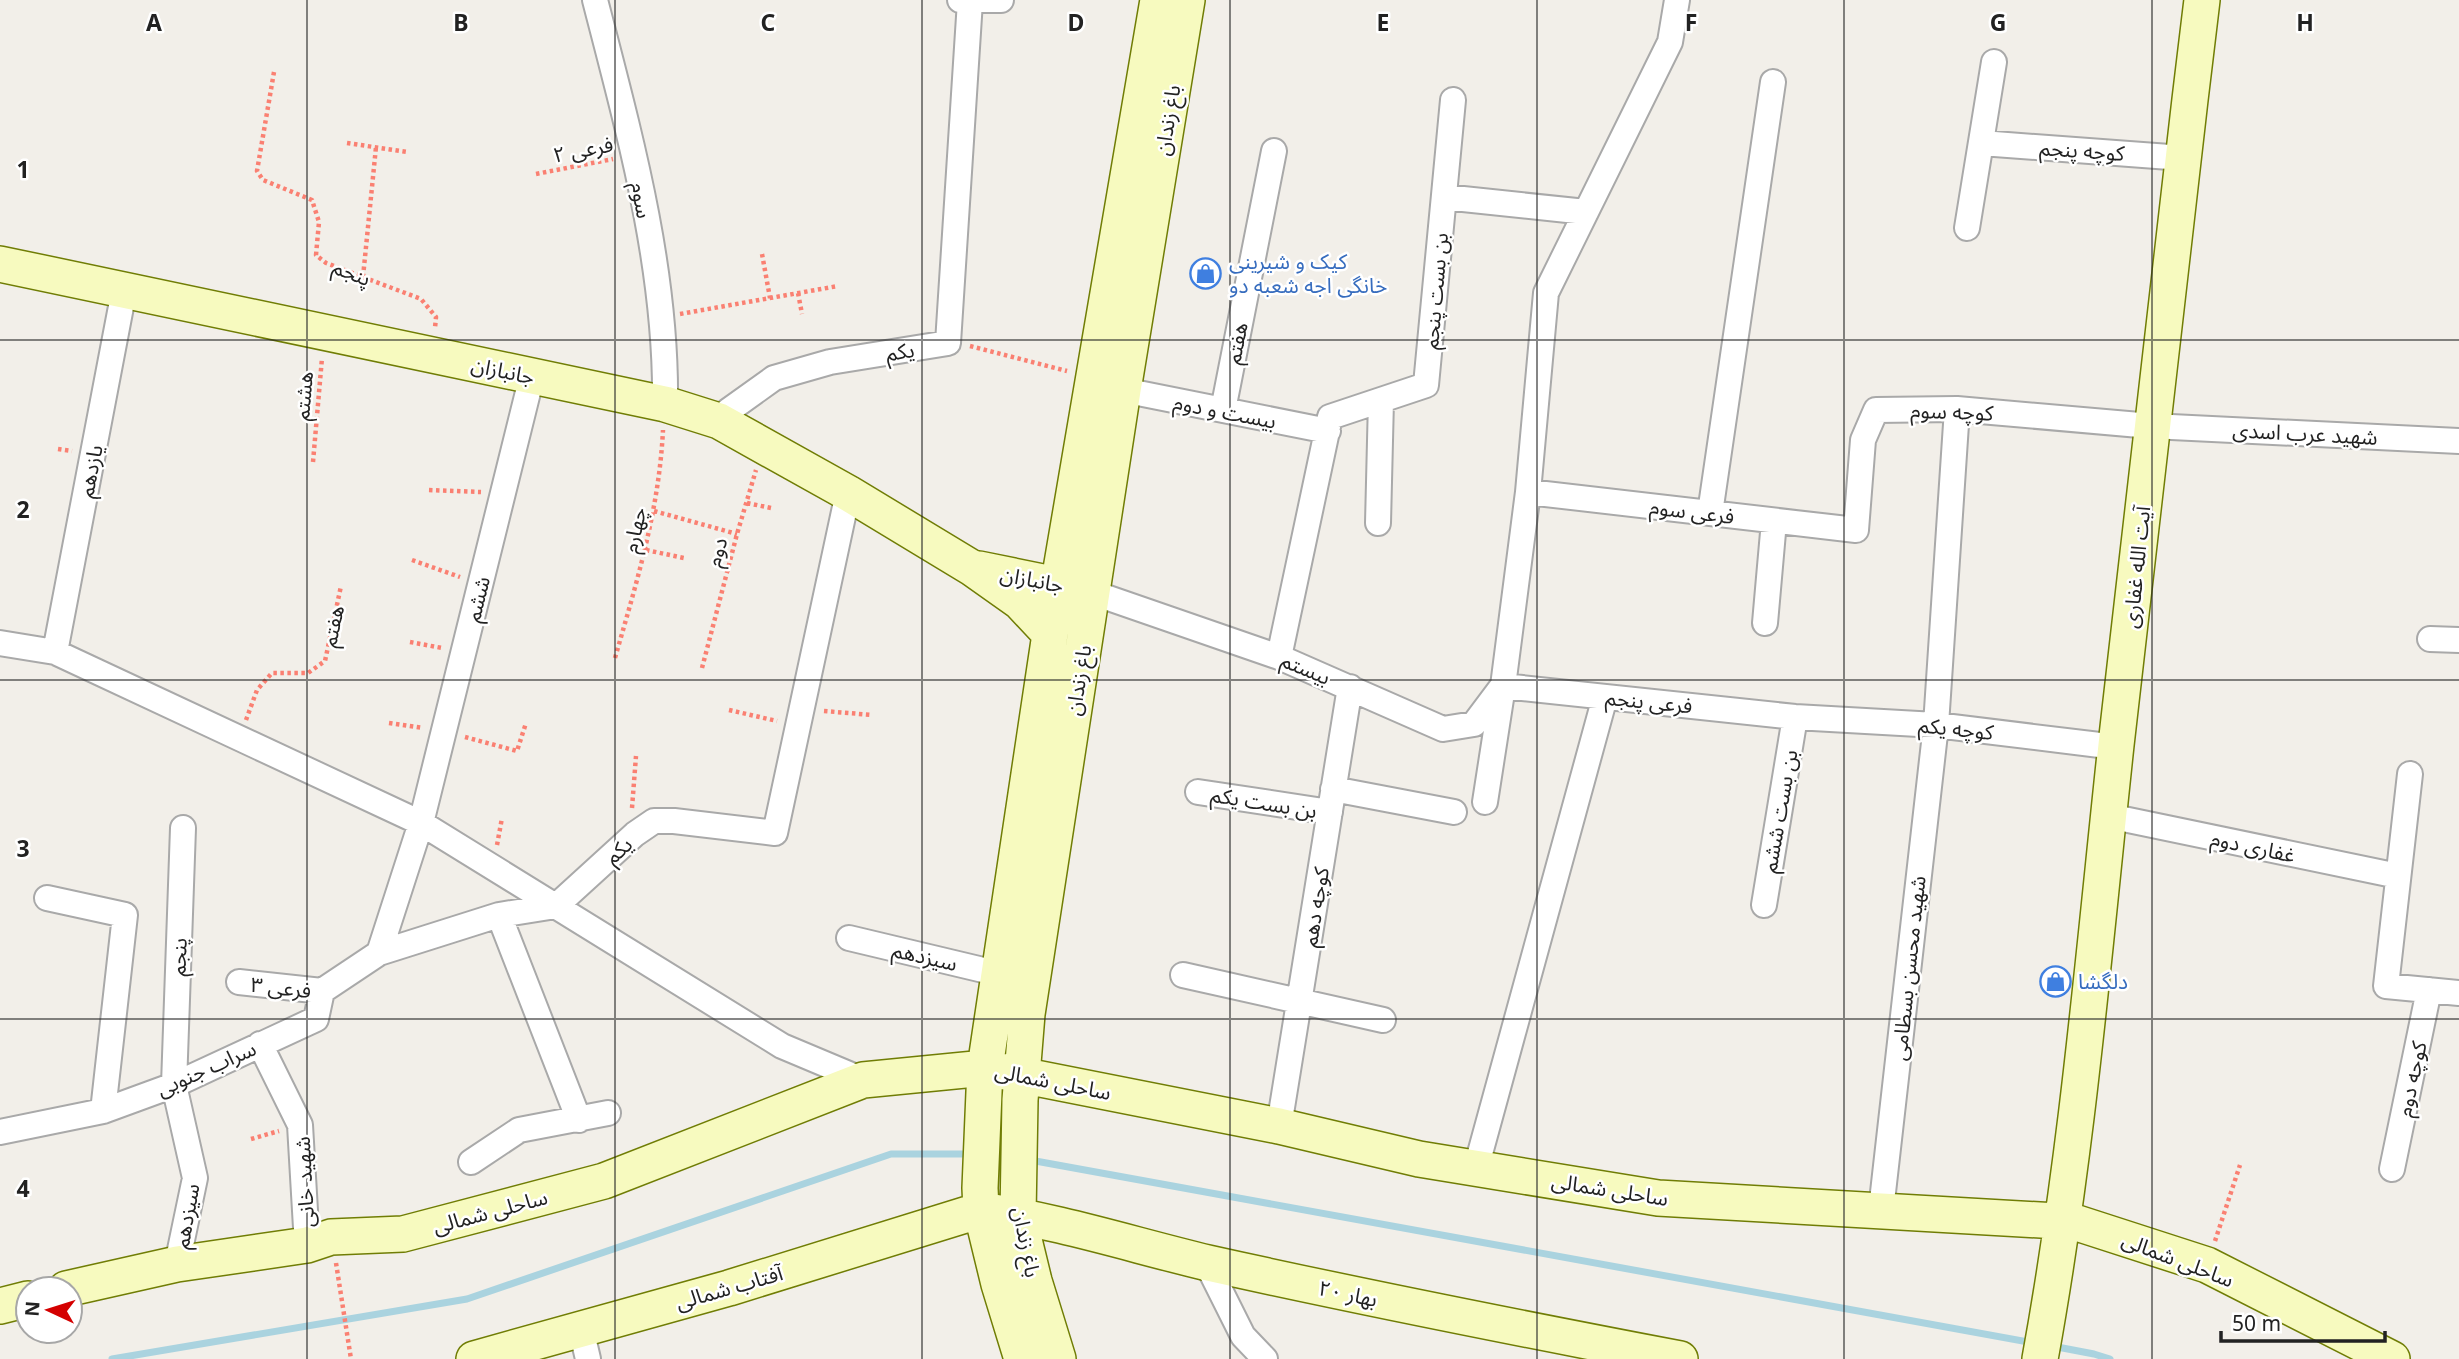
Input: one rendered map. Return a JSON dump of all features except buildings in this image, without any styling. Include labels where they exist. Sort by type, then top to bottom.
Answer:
[{"type":"street","name":"سوم","points":[[595,0],[635,155],[662,318],[666,356],[665,404]]},
{"type":"street","points":[[960,0],[1001,0]]},
{"type":"street","name":"باغ زندان","points":[[1109,384],[1158,0]]},
{"type":"street","name":"باغ زندان","points":[[1058,1359],[1034,1281],[1018,1203],[1021,1087],[1027,1014],[1075,588],[1109,384],[1187,0]]},
{"type":"street","points":[[1485,802],[1528,492],[1546,293],[1670,42],[1677,0]]},
{"type":"street","name":"آیت الله غفاری","points":[[2064,1282],[2075,1135],[2116,747],[2202,0]]},
{"type":"street","points":[[948,343],[970,1]]},
{"type":"street","points":[[1967,228],[1994,62]]},
{"type":"street","points":[[1710,513],[1773,82]]},
{"type":"street","name":"بن بست پنجم","points":[[1381,400],[1426,385],[1453,100]]},
{"type":"street","name":"کوچه پنجم","points":[[1981,143],[2183,158]]},
{"type":"street","name":"هفتم","points":[[1223,410],[1274,151]]},
{"type":"street","points":[[1444,197],[1586,212]]},
{"type":"street","name":"جانبازان","points":[[0,264],[665,404],[719,421],[848,493],[972,568],[1020,602],[1050,634]]},
{"type":"street","name":"یازدهم","points":[[55,652],[124,291]]},
{"type":"street","name":"یکم","points":[[719,421],[728,411],[774,378],[830,362],[948,343]]},
{"type":"street","name":"ششم","points":[[421,822],[532,376]]},
{"type":"street","name":"بیست و دوم","points":[[1109,384],[1328,431]]},
{"type":"street","points":[[1279,657],[1331,417],[1381,400],[1378,523]]},
{"type":"street","name":"کوچه سوم","points":[[1856,530],[1863,440],[1876,410],[1957,409],[2151,426]]},
{"type":"street","name":"شهید محسن بسطامی","points":[[1881,1210],[1936,725],[1957,409]]},
{"type":"street","name":"شهید عرب اسدی","points":[[2151,426],[2459,441]]},
{"type":"street","name":"فرعی سوم","points":[[1528,492],[1856,530]]},
{"type":"street","points":[[801,717],[848,493]]},
{"type":"street","points":[[1765,623],[1774,521]]},
{"type":"street","name":"جانبازان","points":[[972,568],[1075,588]]},
{"type":"street","name":"باغ زندان","points":[[1022,1359],[999,1284],[981,1199],[984,1083],[1050,634],[1075,588]]},
{"type":"street","name":"بیستم","points":[[1075,588],[1279,657],[1443,729],[1474,724],[1503,685]]},
{"type":"street","points":[[2430,639],[2459,640]]},
{"type":"street","points":[[0,643],[55,652],[421,822],[782,1046],[863,1080]]},
{"type":"street","name":"فرعی پنجم","points":[[1503,685],[1795,717]]},
{"type":"street","name":"کوچه دهم","points":[[1279,1126],[1350,687]]},
{"type":"street","points":[[1476,1168],[1605,696]]},
{"type":"street","name":"یکم","points":[[556,906],[635,834],[654,821],[775,833],[801,717]]},
{"type":"street","name":"کوچه یکم","points":[[1795,717],[1936,725],[2116,747]]},
{"type":"street","name":"بن بست ششم","points":[[1764,905],[1795,717]]},
{"type":"street","points":[[2410,774],[2386,986],[2459,993]]},
{"type":"street","name":"بن بست یکم","points":[[1198,792],[1454,813]]},
{"type":"street","name":"غفاری دوم","points":[[2109,817],[2398,876]]},
{"type":"street","points":[[379,953],[421,822]]},
{"type":"street","name":"پنجم","points":[[174,1086],[183,828]]},
{"type":"street","points":[[47,898],[125,915],[103,1111]]},
{"type":"street","points":[[322,991],[379,953],[499,915],[556,906]]},
{"type":"street","points":[[499,915],[579,1120]]},
{"type":"street","name":"سیزدهم","points":[[849,938],[1000,974]]},
{"type":"street","points":[[1182,975],[1383,1020]]},
{"type":"street","name":"فرعی ۳","points":[[239,982],[322,991]]},
{"type":"street","name":"کوچه دوم","points":[[2392,1169],[2429,990]]},
{"type":"street","name":"سراب جنوبی","points":[[0,1132],[103,1111],[174,1086],[316,1019],[322,991]]},
{"type":"street","name":"شهید خانی","points":[[260,1044],[300,1125],[307,1245]]},
{"type":"street","name":"ساحلی شمالی","points":[[84,1285],[177,1264],[307,1245],[331,1237],[403,1234],[604,1181],[863,1080],[984,1083],[1279,1126],[1419,1159],[1658,1198],[2068,1221],[2207,1265],[2392,1359]]},
{"type":"street","name":"سیزدهم","points":[[174,1086],[195,1178],[177,1264]]},
{"type":"street","points":[[471,1162],[519,1130],[608,1113]]},
{"type":"street","name":"بهار ۲۰","points":[[981,1199],[1018,1203],[1206,1262],[1457,1317],[1680,1359]]},
{"type":"street","name":"آفتاب شمالی","points":[[474,1359],[585,1344],[729,1288],[981,1199]]},
{"type":"street","points":[[1206,1262],[1243,1336],[1265,1359]]},
{"type":"street","points":[[2040,1359],[2064,1282]]},
{"type":"street","points":[[2063,1359],[2064,1282]]},
{"type":"path","name":"پنجم","points":[[274,72],[257,171],[263,180],[312,200],[319,222],[316,254],[326,263],[421,299],[436,317],[432,355]]},
{"type":"path","points":[[346,143],[407,152]]},
{"type":"path","points":[[363,277],[376,147]]},
{"type":"path","name":"فرعی ۲","points":[[536,174],[635,155]]},
{"type":"path","points":[[762,254],[770,298]]},
{"type":"path","points":[[662,318],[838,286]]},
{"type":"path","points":[[798,293],[802,314]]},
{"type":"path","name":"هشتم","points":[[313,462],[324,333]]},
{"type":"path","points":[[948,343],[967,345],[1109,384]]},
{"type":"path","name":"چهارم","points":[[615,658],[646,550],[654,511],[661,468],[665,404]]},
{"type":"path","name":"دوم","points":[[702,668],[737,534],[764,446]]},
{"type":"path","points":[[429,490],[503,493]]},
{"type":"path","points":[[747,503],[771,508]]},
{"type":"path","points":[[654,511],[737,534]]},
{"type":"path","points":[[646,550],[684,558]]},
{"type":"path","points":[[412,559],[481,584]]},
{"type":"path","name":"هفتم","points":[[239,739],[257,690],[272,673],[308,673],[325,661],[341,586]]},
{"type":"path","points":[[410,642],[464,652]]},
{"type":"path","points":[[729,710],[801,717],[872,715]]},
{"type":"path","points":[[635,834],[632,811],[636,756]]},
{"type":"path","points":[[2207,1265],[2240,1165]]},
{"type":"path","points":[[336,1266],[351,1359]]},
{"type":"waterway","points":[[112,1359],[467,1299],[891,1154],[973,1154]]},
{"type":"waterway","points":[[1030,1160],[2034,1343]]},
{"type":"waterway","points":[[2052,1346],[2110,1359]]},
{"type":"place","name":"کیک و شیرینی خانگی اجه شعبه دو","points":[[1206,273]]},
{"type":"place","name":"دلگشا","points":[[2055,981]]}]
